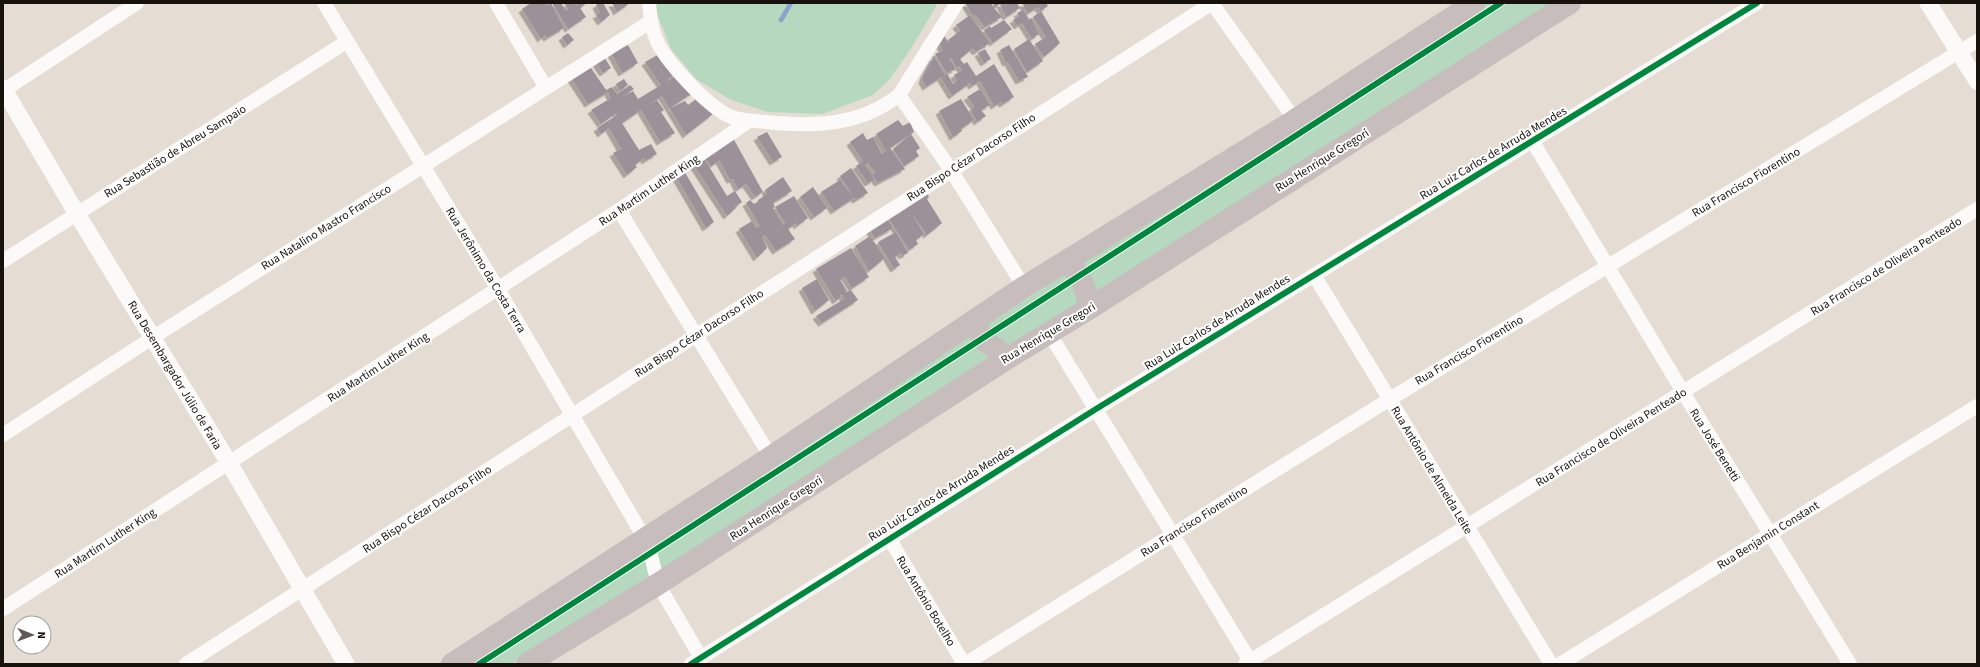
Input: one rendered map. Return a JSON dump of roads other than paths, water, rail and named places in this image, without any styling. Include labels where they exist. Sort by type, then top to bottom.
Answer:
[{"type":"main road","name":"Rua Henrique Gregori","points":[[527,664],[658,584],[1008,358],[1090,308],[1570,3]]},
{"type":"main road","points":[[452,664],[770,457],[974,322],[1024,287],[1481,7]]},
{"type":"main road","points":[[1065,263],[1073,267],[1080,276],[1090,308]]},
{"type":"main road","points":[[974,322],[984,340],[1008,358]]},
{"type":"street","points":[[4,89],[137,3]]},
{"type":"street","name":"Rua Jerônimo da Costa Terra","points":[[324,3],[346,42],[498,289],[645,539],[649,547],[658,584],[696,661]]},
{"type":"street","points":[[496,3],[546,88]]},
{"type":"street","points":[[649,3],[650,22],[656,40],[673,66],[708,101],[728,116],[749,121],[789,125],[824,125],[853,119],[886,105],[899,95],[957,3]]},
{"type":"street","points":[[1212,3],[1295,120]]},
{"type":"street","name":"Rua Bispo Cézar Dacorso Filho","points":[[186,664],[573,416],[695,334],[1212,3]]},
{"type":"street","name":"Rua Luiz Carlos de Arruda Mendes","points":[[696,661],[1096,409],[1533,142],[1757,3]]},
{"type":"street","points":[[1928,3],[1977,82]]},
{"type":"street","name":"Rua Natalino Mastro Francisco","points":[[3,435],[152,338],[650,22]]},
{"type":"street","name":"Rua Francisco Fiorentino","points":[[964,664],[1173,535],[1390,398],[1977,41]]},
{"type":"street","name":"Rua Sebastião de Abreu Sampaio","points":[[3,261],[346,42]]},
{"type":"street","name":"Rua Desembargador Júlio de Faria","points":[[4,89],[77,214],[229,463],[346,664]]},
{"type":"street","points":[[899,95],[951,170],[1024,287]]},
{"type":"street","name":"Rua Martim Luther King","points":[[3,609],[619,210],[749,121]]},
{"type":"street","name":"Rua José Benetti","points":[[1533,142],[1683,392],[1850,664]]},
{"type":"street","name":"Rua Francisco de Oliveira Penteado","points":[[1249,663],[1977,209]]},
{"type":"street","points":[[619,210],[770,457]]},
{"type":"street","name":"Rua Antônio de Almeida Leite","points":[[1314,275],[1390,398],[1466,527],[1551,664]]},
{"type":"street","points":[[1049,333],[1173,535],[1249,663]]},
{"type":"street","name":"Rua Benjamin Constant","points":[[1560,664],[1977,406]]},
{"type":"street","name":"Rua Antônio Botelho","points":[[889,538],[964,664]]},
{"type":"waterway","points":[[781,20],[791,3]]}]
